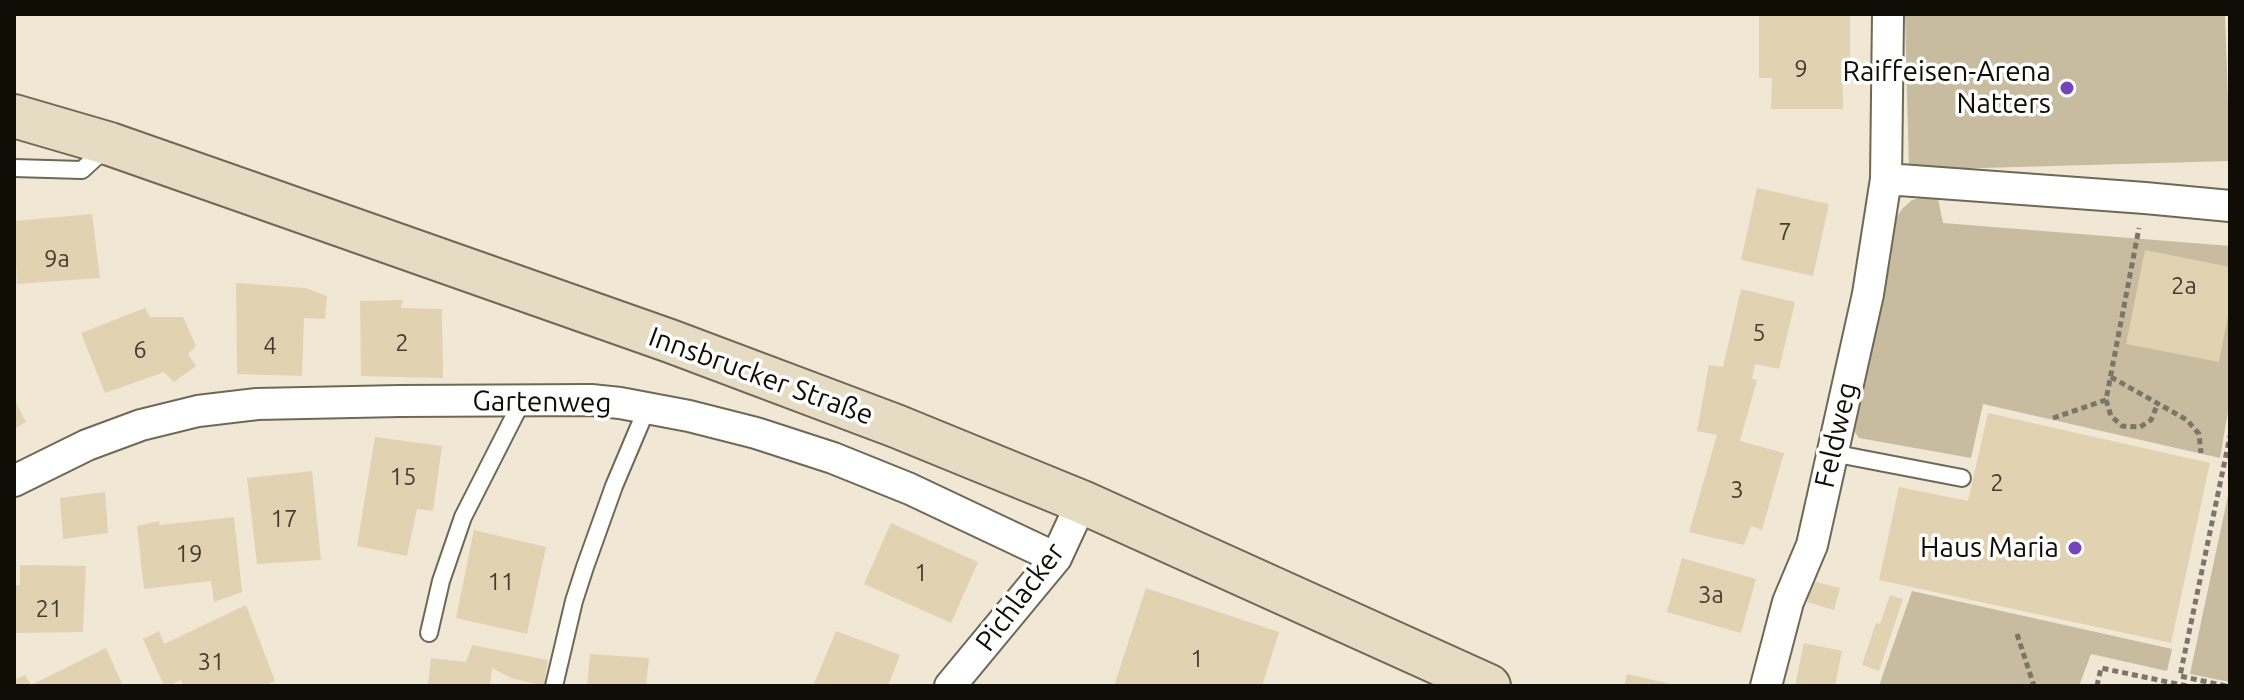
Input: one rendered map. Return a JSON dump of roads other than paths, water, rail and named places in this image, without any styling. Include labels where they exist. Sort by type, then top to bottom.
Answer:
[{"type":"street","name":"Feldweg","points":[[1766,686],[1788,602],[1812,545],[1868,294],[1886,179],[1888,14]]},
{"type":"street","name":"Innsbrucker Straße","points":[[14,116],[110,144],[684,347],[896,426],[1082,502],[1489,686]]},
{"type":"street","points":[[1886,179],[2230,206]]},
{"type":"street","name":"Gartenweg","points":[[14,481],[101,440],[141,425],[198,411],[257,404],[591,400],[689,416],[756,433],[833,458],[910,489],[1056,558]]},
{"type":"street","name":"Pichlacker","points":[[953,685],[1056,558],[1082,502]]},
{"type":"lane","points":[[14,168],[82,170],[110,144]]},
{"type":"lane","points":[[429,633],[441,581],[463,517],[522,401]]},
{"type":"lane","points":[[554,686],[585,567],[614,486],[647,408]]},
{"type":"lane","points":[[1832,453],[1962,478]]},
{"type":"place","name":"Raiffeisen-Arena Natters","points":[[2067,88]]},
{"type":"place","name":"Haus Maria","points":[[2075,548]]}]
